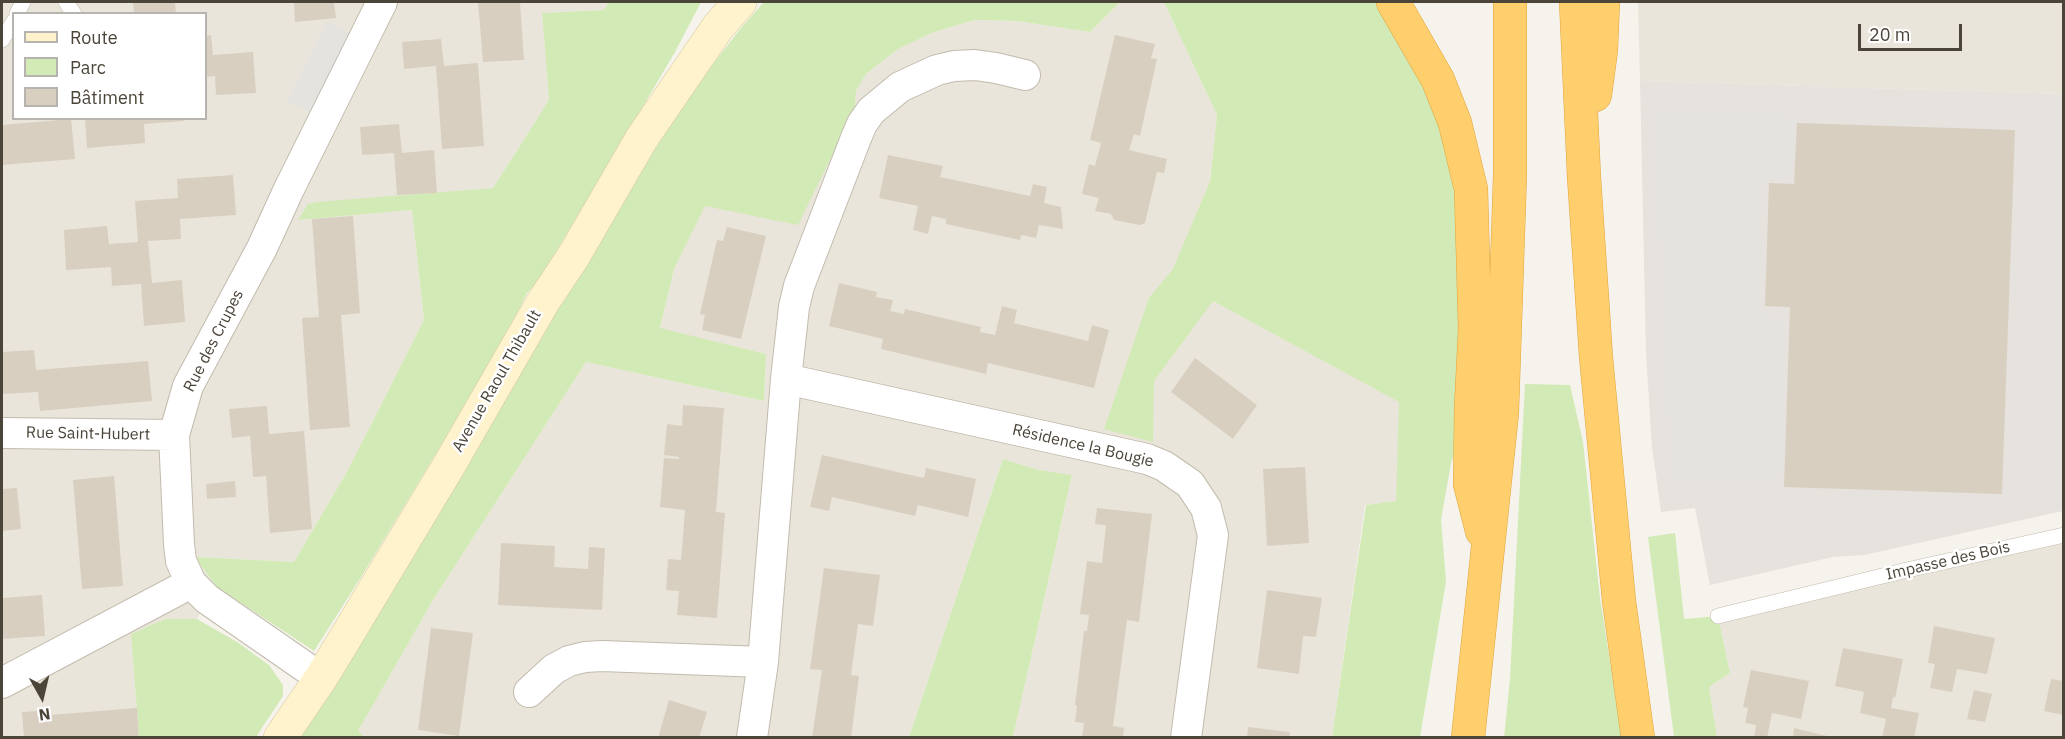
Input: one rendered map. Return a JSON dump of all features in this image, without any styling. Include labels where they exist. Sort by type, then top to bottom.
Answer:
[{"type":"highway","points":[[1393,2],[1438,80],[1455,123],[1471,189],[1475,329],[1470,484],[1488,553]]},
{"type":"highway","points":[[1468,738],[1502,413],[1510,175],[1510,2]]},
{"type":"highway","points":[[1575,2],[1596,357],[1616,568],[1638,738]]},
{"type":"highway","points":[[1584,177],[1601,50],[1603,2]]},
{"type":"street","name":"Rue des Crupes","points":[[321,678],[207,599],[190,583],[181,561],[179,544],[174,435],[188,386],[262,248],[382,2]]},
{"type":"street","name":"Avenue Raoul Thibault","points":[[280,738],[321,678],[642,138],[721,14],[740,2]]},
{"type":"street","points":[[752,738],[763,662],[794,307],[799,286],[856,138],[871,111],[900,87],[937,70],[975,65],[1025,75]]},
{"type":"street","name":"Résidence la Bougie","points":[[786,379],[1147,459],[1164,466],[1190,484],[1206,507],[1213,535],[1186,738]]},
{"type":"street","name":"Rue Saint-Hubert","points":[[2,433],[174,435]]},
{"type":"street","points":[[2,683],[190,583]]},
{"type":"street","points":[[529,692],[554,669],[569,661],[585,657],[763,662]]},
{"type":"lane","points":[[2,40],[12,24]]},
{"type":"lane","name":"Impasse des Bois","points":[[1718,616],[2064,535]]},
{"type":"shaded area","points":[[2,2],[609,2],[604,10],[542,13],[549,100],[493,188],[308,204],[299,220],[412,210],[424,320],[348,470],[294,562],[198,557],[199,563],[217,587],[207,599],[197,619],[165,619],[131,634],[139,737],[2,737]]},
{"type":"shaded area","points":[[1120,2],[1164,2],[1217,115],[1210,181],[1174,269],[1213,301],[1400,402],[1396,501],[1365,505],[1332,737],[1013,737],[1072,476],[1039,470],[1003,459],[909,737],[364,738],[358,731],[433,600],[586,362],[764,401],[766,354],[660,329],[674,269],[705,205],[855,109],[856,91],[866,74],[898,49],[934,32],[975,20],[1017,21],[1090,32]]},
{"type":"shaded area","points":[[1638,2],[2063,2],[2063,94],[1640,81]]},
{"type":"shaded area","points":[[327,21],[350,33],[310,112],[287,101]]},
{"type":"shaded area","points":[[1640,81],[2063,94],[2063,511],[1864,555],[1833,557],[1710,585],[1695,508],[1661,512],[1652,447],[1646,353]]},
{"type":"shaded area","points":[[1657,116],[1795,119],[1792,178],[1761,180],[1759,317],[1778,322],[1779,473],[1674,481]]},
{"type":"shaded area","points":[[2063,535],[2063,737],[1717,737],[1709,687],[1730,673],[1718,616]]},
{"type":"green space","points":[[609,2],[701,2],[675,52],[622,142],[537,283],[527,293],[503,343],[314,651],[217,587],[197,557],[294,562],[348,470],[424,320],[412,210],[298,220],[308,204],[317,202],[493,188],[549,100],[542,13],[604,10]]},
{"type":"green space","points":[[764,2],[1120,2],[1090,32],[1017,21],[975,20],[934,32],[898,49],[866,74],[856,91],[855,109],[798,225],[705,206],[674,269],[660,328],[766,354],[764,401],[586,362],[433,600],[358,731],[364,737],[297,738],[556,311],[565,300],[605,228],[695,87]]},
{"type":"green space","points":[[1164,2],[1393,2],[1455,123],[1471,408],[1451,463],[1441,520],[1446,581],[1420,737],[1332,737],[1366,505],[1396,501],[1399,402],[1213,301],[1154,381],[1153,442],[1104,429],[1149,298],[1173,269],[1210,181],[1217,115]]},
{"type":"green space","points":[[1525,384],[1570,385],[1583,442],[1600,598],[1622,737],[1504,738],[1510,679]]},
{"type":"green space","points":[[1003,459],[1039,470],[1072,475],[1013,737],[909,737]]},
{"type":"green space","points":[[1675,533],[1684,619],[1718,616],[1730,673],[1709,687],[1717,737],[1674,737],[1648,537]]},
{"type":"green space","points":[[165,619],[197,619],[237,642],[269,665],[283,685],[283,696],[256,737],[139,737],[131,634]]},
{"type":"building","points":[[133,2],[175,2],[176,12],[134,12]]},
{"type":"building","points":[[294,2],[334,2],[336,18],[295,22]]},
{"type":"building","points":[[478,2],[520,2],[524,60],[483,62]]},
{"type":"building","points":[[211,35],[213,55],[253,52],[256,93],[216,95],[215,76],[207,77],[207,36]]},
{"type":"building","points":[[1115,35],[1155,44],[1151,58],[1157,59],[1140,136],[1134,134],[1129,150],[1167,159],[1164,173],[1157,172],[1145,223],[1140,225],[1114,220],[1111,214],[1095,211],[1099,198],[1082,194],[1089,164],[1095,166],[1101,143],[1090,140]]},
{"type":"building","points":[[441,39],[444,66],[478,63],[484,146],[442,149],[436,66],[404,69],[402,42]]},
{"type":"building","points":[[71,120],[75,159],[2,165],[2,125]]},
{"type":"building","points":[[85,120],[184,120],[144,124],[145,143],[87,148]]},
{"type":"building","points":[[1797,123],[2015,130],[2002,494],[1784,487],[1790,307],[1765,306],[1769,183],[1794,184]]},
{"type":"building","points":[[399,124],[402,153],[434,150],[437,193],[397,195],[394,153],[362,155],[360,127]]},
{"type":"building","points":[[888,155],[943,166],[940,177],[1030,196],[1033,184],[1047,187],[1044,203],[1061,207],[1063,229],[1039,225],[1036,238],[1021,235],[1020,240],[946,224],[946,219],[932,216],[928,234],[913,230],[918,206],[879,198]]},
{"type":"building","points":[[233,175],[236,215],[180,219],[181,239],[148,241],[152,283],[182,280],[185,322],[144,326],[141,284],[112,286],[111,267],[66,270],[64,230],[107,226],[109,244],[138,242],[135,201],[178,198],[177,179]]},
{"type":"building","points":[[353,216],[360,313],[341,315],[350,427],[310,430],[302,318],[319,317],[312,219]]},
{"type":"building","points":[[727,227],[766,236],[741,339],[702,330],[705,315],[700,314],[717,240],[723,241]]},
{"type":"building","points":[[839,283],[877,292],[876,297],[893,300],[890,311],[904,314],[905,309],[981,327],[980,332],[995,335],[1002,306],[1017,310],[1014,323],[1088,341],[1092,325],[1109,330],[1094,388],[988,363],[986,374],[881,349],[883,339],[829,326]]},
{"type":"building","points":[[34,350],[36,370],[148,361],[152,401],[40,411],[38,392],[2,394],[2,352]]},
{"type":"building","points":[[1195,358],[1257,405],[1233,439],[1171,392]]},
{"type":"building","points":[[683,405],[724,408],[716,512],[725,513],[717,618],[677,615],[679,591],[666,590],[668,559],[681,560],[685,510],[660,507],[664,458],[679,459],[679,457],[664,455],[667,424],[682,426]]},
{"type":"building","points":[[267,406],[269,434],[304,431],[312,529],[270,533],[266,476],[253,477],[250,436],[232,438],[229,409]]},
{"type":"building","points":[[822,455],[924,478],[926,468],[976,479],[968,517],[918,505],[915,516],[832,497],[829,511],[810,507]]},
{"type":"building","points":[[1305,467],[1309,543],[1267,546],[1263,469]]},
{"type":"building","points":[[114,476],[123,586],[82,589],[73,480]]},
{"type":"building","points":[[235,481],[236,497],[207,499],[206,484]]},
{"type":"building","points":[[17,488],[21,529],[2,531],[2,489]]},
{"type":"building","points":[[1097,508],[1152,514],[1139,622],[1127,620],[1113,726],[1124,728],[1123,738],[1082,738],[1084,723],[1075,722],[1084,631],[1087,631],[1089,615],[1080,614],[1087,561],[1102,563],[1106,525],[1095,524]]},
{"type":"building","points":[[501,543],[555,546],[554,567],[588,569],[589,547],[605,548],[602,610],[498,605]]},
{"type":"building","points":[[824,568],[880,575],[873,626],[858,624],[851,675],[859,676],[851,738],[812,738],[822,670],[810,669]]},
{"type":"building","points":[[1267,590],[1322,598],[1316,637],[1303,636],[1299,674],[1257,668]]},
{"type":"building","points":[[42,595],[45,636],[2,639],[2,598]]},
{"type":"building","points":[[1934,626],[1995,638],[1987,674],[1957,669],[1952,692],[1930,688],[1935,664],[1928,663]]},
{"type":"building","points":[[431,628],[473,633],[459,736],[418,730]]},
{"type":"building","points":[[1843,648],[1903,659],[1891,708],[1919,713],[1914,738],[1882,738],[1886,719],[1860,713],[1864,692],[1835,686]]},
{"type":"building","points":[[1751,670],[1809,681],[1801,719],[1772,713],[1767,738],[1754,738],[1756,725],[1745,723],[1748,708],[1743,707]]},
{"type":"building","points":[[2051,679],[2064,681],[2064,715],[2044,711]]},
{"type":"building","points":[[1974,690],[1992,694],[1985,722],[1967,719]]},
{"type":"building","points":[[669,700],[707,712],[699,738],[658,738]]},
{"type":"building","points":[[137,708],[139,738],[24,738],[22,712],[37,711],[37,716]]},
{"type":"building","points":[[1248,727],[1290,732],[1289,738],[1247,738]]},
{"type":"building","points":[[1794,728],[1831,737],[1831,738],[1793,738]]}]
